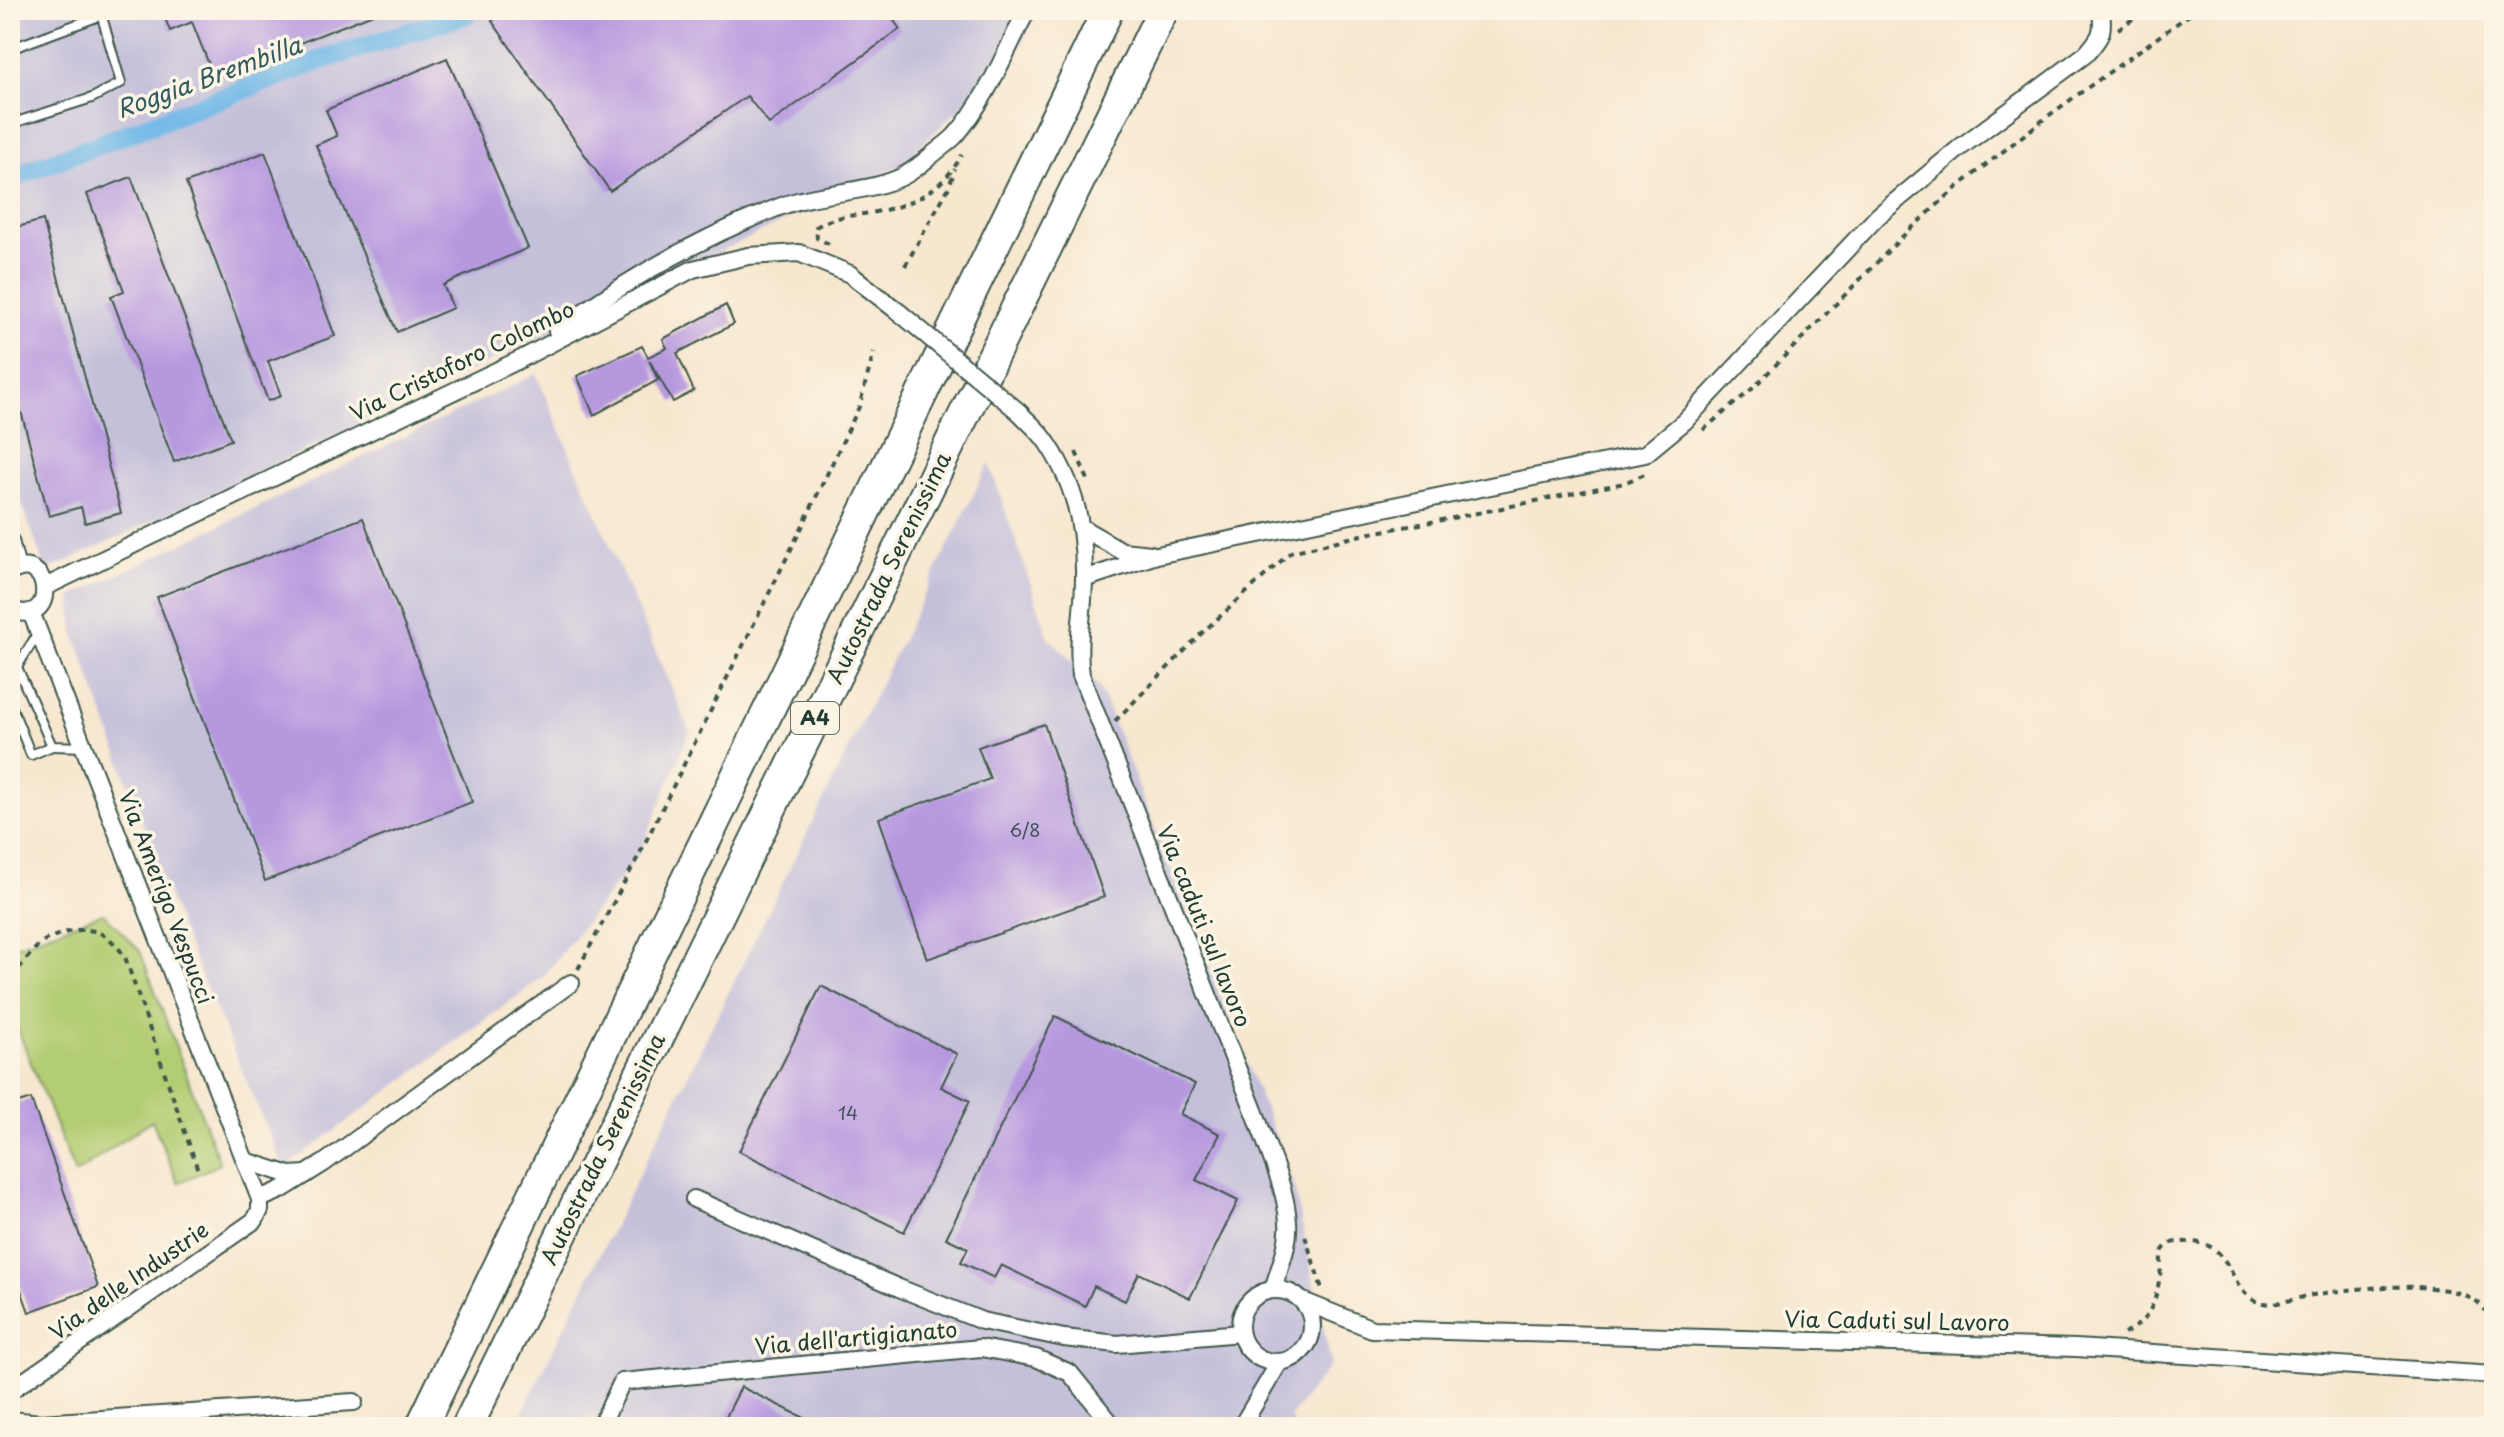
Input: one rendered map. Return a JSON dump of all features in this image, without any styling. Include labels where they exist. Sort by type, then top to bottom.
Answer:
[{"type":"highway","name":"Autostrada Serenissima","points":[[421,1427],[1108,10]]},
{"type":"highway","name":"Autostrada Serenissima","points":[[467,1427],[1163,10]]},
{"type":"street","points":[[519,360],[585,310],[681,252],[780,207],[813,197],[873,186],[912,172],[954,137],[979,103],[1027,10]]},
{"type":"street","points":[[1084,579],[1157,555],[1645,454],[1685,421],[1878,216],[1962,146],[2086,54],[2100,39],[2103,25],[2101,10]]},
{"type":"street","name":"Via Cristoforo Colombo","points":[[45,587],[519,360],[693,269],[748,256],[799,253],[850,274],[1019,412]]},
{"type":"street","name":"Via caduti sul lavoro","points":[[1019,412],[1047,441],[1053,452],[1070,484],[1082,528],[1084,579],[1077,649],[1081,675],[1257,1118],[1283,1193],[1288,1222],[1287,1241],[1273,1290]]},
{"type":"street","points":[[1082,528],[1122,551],[1157,555]]},
{"type":"street","points":[[10,541],[14,571],[32,569],[40,575],[45,587],[45,598],[38,608],[19,613],[10,609]]},
{"type":"street","name":"Via Amerigo Vespucci","points":[[31,612],[260,1199]]},
{"type":"street","points":[[260,1199],[307,1173],[571,983]]},
{"type":"street","points":[[246,1161],[290,1175],[307,1173]]},
{"type":"street","name":"Via delle Industrie","points":[[10,1391],[255,1220],[260,1210],[260,1199]]},
{"type":"street","points":[[694,1199],[982,1321],[1064,1338],[1117,1344],[1240,1333]]},
{"type":"street","points":[[1273,1290],[1251,1299],[1240,1321],[1240,1333],[1243,1343],[1258,1358],[1279,1363]]},
{"type":"street","name":"Via Caduti sul Lavoro","points":[[1273,1290],[1294,1295],[1372,1329],[2076,1348],[2494,1375]]},
{"type":"street","points":[[1241,1427],[1279,1363],[1300,1353],[1311,1334],[1309,1311],[1303,1301]]},
{"type":"street","name":"Via dell'artigianato","points":[[600,1427],[622,1382],[981,1348],[1036,1358],[1070,1373],[1114,1427]]},
{"type":"street","points":[[10,1420],[41,1423],[354,1402]]},
{"type":"lane","points":[[10,49],[101,12],[121,83],[92,98],[10,124]]},
{"type":"lane","points":[[17,667],[39,632]]},
{"type":"lane","points":[[10,657],[52,746]]},
{"type":"lane","points":[[10,703],[31,755],[52,746],[84,747]]},
{"type":"path","points":[[2100,39],[2146,10]]},
{"type":"path","points":[[1695,437],[1752,389],[1903,236],[1954,190],[2060,107],[2196,10]]},
{"type":"path","points":[[905,266],[949,187],[955,167]]},
{"type":"path","points":[[571,983],[701,731],[859,407],[874,352]]},
{"type":"path","points":[[1069,442],[1086,472],[1091,490]]},
{"type":"path","points":[[1111,726],[1204,631],[1291,552],[1366,534],[1624,483],[1648,472]]},
{"type":"path","points":[[10,977],[44,941],[54,936],[87,929],[100,932],[115,942],[125,957],[199,1173]]},
{"type":"path","points":[[1301,1223],[1325,1296]]},
{"type":"path","points":[[2121,1336],[2138,1325],[2150,1311],[2157,1294],[2162,1251],[2170,1243],[2181,1242],[2196,1242],[2218,1250],[2245,1296],[2255,1303],[2277,1303],[2323,1293],[2369,1288],[2441,1290],[2474,1299],[2486,1310],[2494,1325]]},
{"type":"shaded area","points":[[10,10],[1039,10],[1017,53],[901,165],[46,571],[10,471]]},
{"type":"shaded area","points":[[536,374],[690,731],[640,853],[543,977],[284,1168],[179,924],[74,632],[71,597]]},
{"type":"shaded area","points":[[989,463],[1049,638],[1099,686],[1267,1114],[1294,1186],[1331,1364],[1290,1417],[1295,1427],[515,1427]]},
{"type":"green space","points":[[103,913],[140,951],[220,1164],[178,1183],[152,1120],[75,1174],[14,1020],[10,1020],[10,948]]},
{"type":"building","points":[[162,10],[383,10],[214,77],[192,22],[170,31]]},
{"type":"building","points":[[507,10],[886,10],[900,29],[769,124],[747,96],[610,191],[492,21]]},
{"type":"building","points":[[447,58],[528,248],[443,285],[453,308],[397,332],[316,145],[337,136],[326,110]]},
{"type":"building","points":[[265,152],[335,336],[268,361],[281,396],[268,401],[186,183]]},
{"type":"building","points":[[131,177],[231,440],[174,462],[111,296],[124,291],[87,194]]},
{"type":"building","points":[[43,220],[121,513],[85,523],[81,507],[49,516],[10,370],[10,229]]},
{"type":"building","points":[[726,305],[734,324],[677,353],[694,391],[673,402],[649,360],[658,380],[594,415],[577,376],[642,346],[648,357],[667,348],[663,339]]},
{"type":"building","points":[[363,518],[472,802],[265,881],[157,597]]},
{"type":"building","points":[[1044,724],[1104,897],[927,959],[879,818],[990,779],[978,747]]},
{"type":"building","points":[[821,986],[957,1054],[941,1087],[970,1101],[904,1232],[739,1151]]},
{"type":"building","points":[[1055,1016],[1195,1084],[1180,1114],[1220,1134],[1196,1180],[1238,1201],[1190,1298],[1139,1273],[1125,1301],[1094,1286],[1085,1306],[1001,1265],[994,1278],[961,1262],[968,1248],[946,1238]]},
{"type":"building","points":[[31,1099],[98,1287],[29,1312],[10,1259],[10,1106]]},
{"type":"building","points":[[741,1387],[813,1422],[810,1427],[721,1427]]},
{"type":"waterway","name":"Roggia Brembilla","points":[[10,178],[324,59],[464,15],[471,10]]}]
